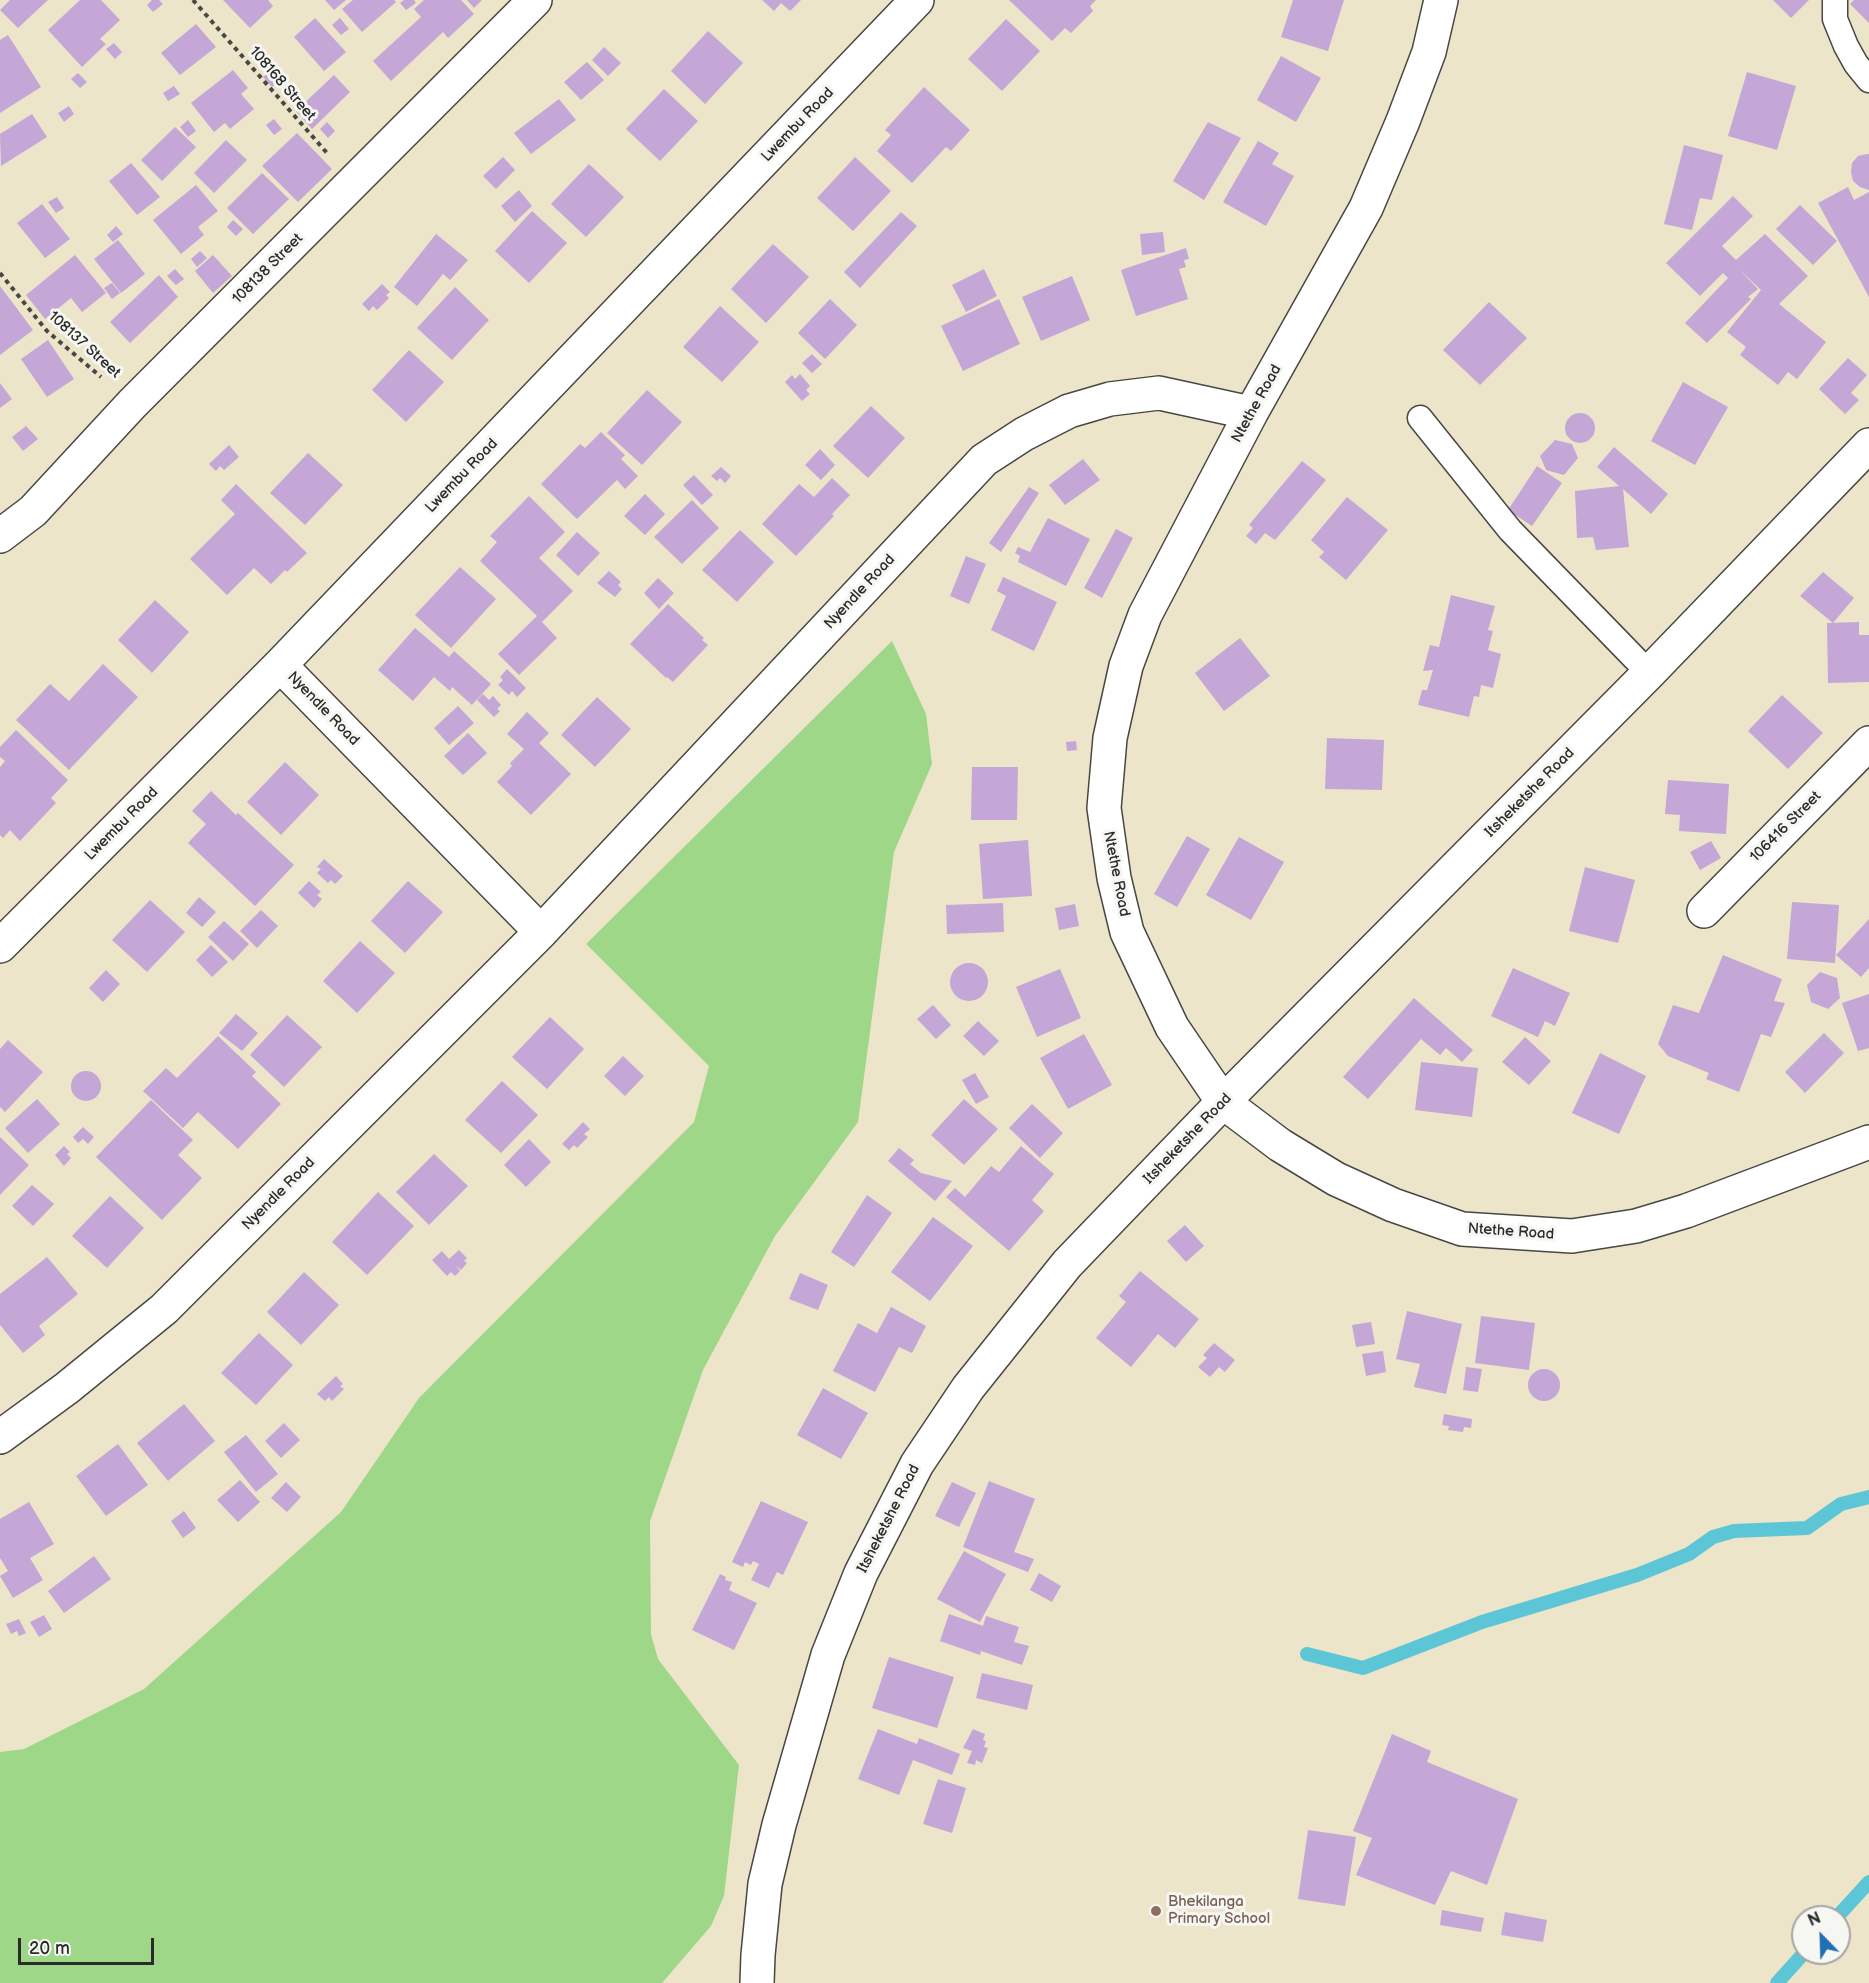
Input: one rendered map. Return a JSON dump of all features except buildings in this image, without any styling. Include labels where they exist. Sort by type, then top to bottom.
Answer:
[{"type":"street","name":"108138 Street","points":[[0,536],[33,511],[132,404],[535,0]]},
{"type":"street","name":"Lwembu Road","points":[[0,946],[280,665],[917,0]]},
{"type":"street","name":"Ntethe Road","points":[[1441,0],[1428,52],[1403,121],[1366,208],[1251,413],[1145,615],[1126,666],[1110,738],[1104,808],[1114,878],[1127,932],[1172,1027],[1223,1102],[1280,1145],[1336,1179],[1393,1205],[1462,1229],[1572,1236],[1636,1226],[1686,1211],[1869,1142]]},
{"type":"street","name":"Nyendle Road","points":[[0,1437],[68,1388],[164,1309],[541,932],[984,460],[1024,434],[1069,411],[1110,399],[1159,393],[1251,413]]},
{"type":"street","name":"Itsheketshe Road","points":[[757,1983],[765,1884],[779,1825],[828,1655],[861,1573],[917,1464],[968,1388],[1067,1264],[1223,1102],[1649,673],[1869,445]]},
{"type":"street","name":"Nyendle Road","points":[[280,665],[541,932]]},
{"type":"street","name":"106416 Street","points":[[1704,911],[1869,743]]},
{"type":"lane","points":[[1835,0],[1835,19],[1846,46],[1856,64],[1869,80]]},
{"type":"lane","points":[[1420,418],[1510,530],[1649,673]]},
{"type":"path","name":"108168 Street","points":[[193,0],[355,182]]},
{"type":"path","name":"108137 Street","points":[[0,273],[47,331],[132,404]]},
{"type":"green space","points":[[892,641],[926,714],[932,764],[894,852],[858,1122],[775,1236],[703,1370],[650,1521],[651,1634],[658,1659],[739,1765],[724,1896],[711,1926],[662,1983],[0,1983],[0,1752],[24,1749],[144,1689],[341,1512],[419,1398],[694,1122],[709,1066],[586,944]]},
{"type":"waterway","points":[[1307,1654],[1363,1668],[1482,1622],[1637,1575],[1689,1554],[1713,1537],[1734,1531],[1807,1528],[1841,1504],[1869,1497]]},
{"type":"waterway","points":[[1848,1905],[1869,1882]]},
{"type":"waterway","points":[[1777,1983],[1793,1965]]},
{"type":"place","name":"Bhekilanga Primary School","points":[[1156,1911]]}]
